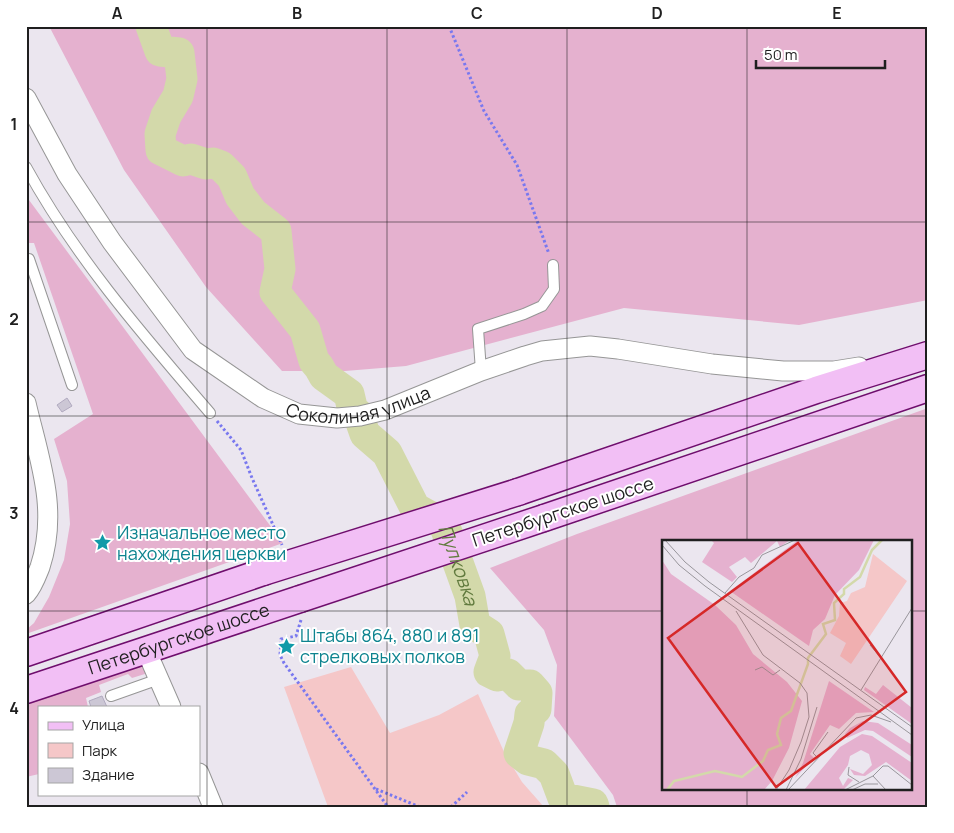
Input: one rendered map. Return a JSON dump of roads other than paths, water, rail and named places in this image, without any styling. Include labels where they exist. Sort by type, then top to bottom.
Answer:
[{"type":"main road","name":"Петербургское шоссе","points":[[26,653],[263,572],[518,492],[807,393],[925,356]]},
{"type":"main road","name":"Петербургское шоссе","points":[[26,690],[146,650],[300,606],[544,518],[928,388]]},
{"type":"street","name":"Соколиная улица","points":[[26,98],[67,174],[112,242],[193,350],[262,398],[299,414],[337,418],[360,416],[385,410],[481,371],[542,351],[590,346],[618,348],[712,364],[783,372],[834,371]]},
{"type":"street","name":"Петербургское шоссе","points":[[834,371],[925,356]]},
{"type":"street","points":[[26,403],[40,457],[48,499],[46,547],[33,585],[26,594]]},
{"type":"street","points":[[146,650],[171,706]]},
{"type":"street","points":[[200,775],[213,807]]},
{"type":"lane","points":[[26,167],[39,190],[88,263],[133,323],[210,413]]},
{"type":"lane","points":[[26,260],[29,260],[72,385]]},
{"type":"lane","points":[[481,371],[478,329],[542,306],[554,289],[553,265]]},
{"type":"lane","points":[[111,696],[159,679]]},
{"type":"waterway","name":"Пулковка","points":[[151,26],[160,51],[179,53],[182,79],[178,96],[166,116],[160,134],[161,150],[183,161],[191,159],[221,166],[232,177],[240,196],[253,213],[276,231],[280,269],[275,292],[305,330],[314,361],[324,376],[349,394],[353,411],[358,414],[365,434],[387,453],[415,508],[444,524],[470,596],[475,625],[489,634],[495,656],[489,672],[497,676],[508,674],[519,685],[530,685],[537,693],[536,709],[530,714],[519,753],[528,760],[544,764],[554,774],[563,798],[593,804],[594,807]]},
{"type":"place","name":"Изначальное место нахождения церкви","points":[[103,543]]},
{"type":"place","name":"Штабы 864, 880 и 891 стрелковых полков","points":[[286,646]]}]
